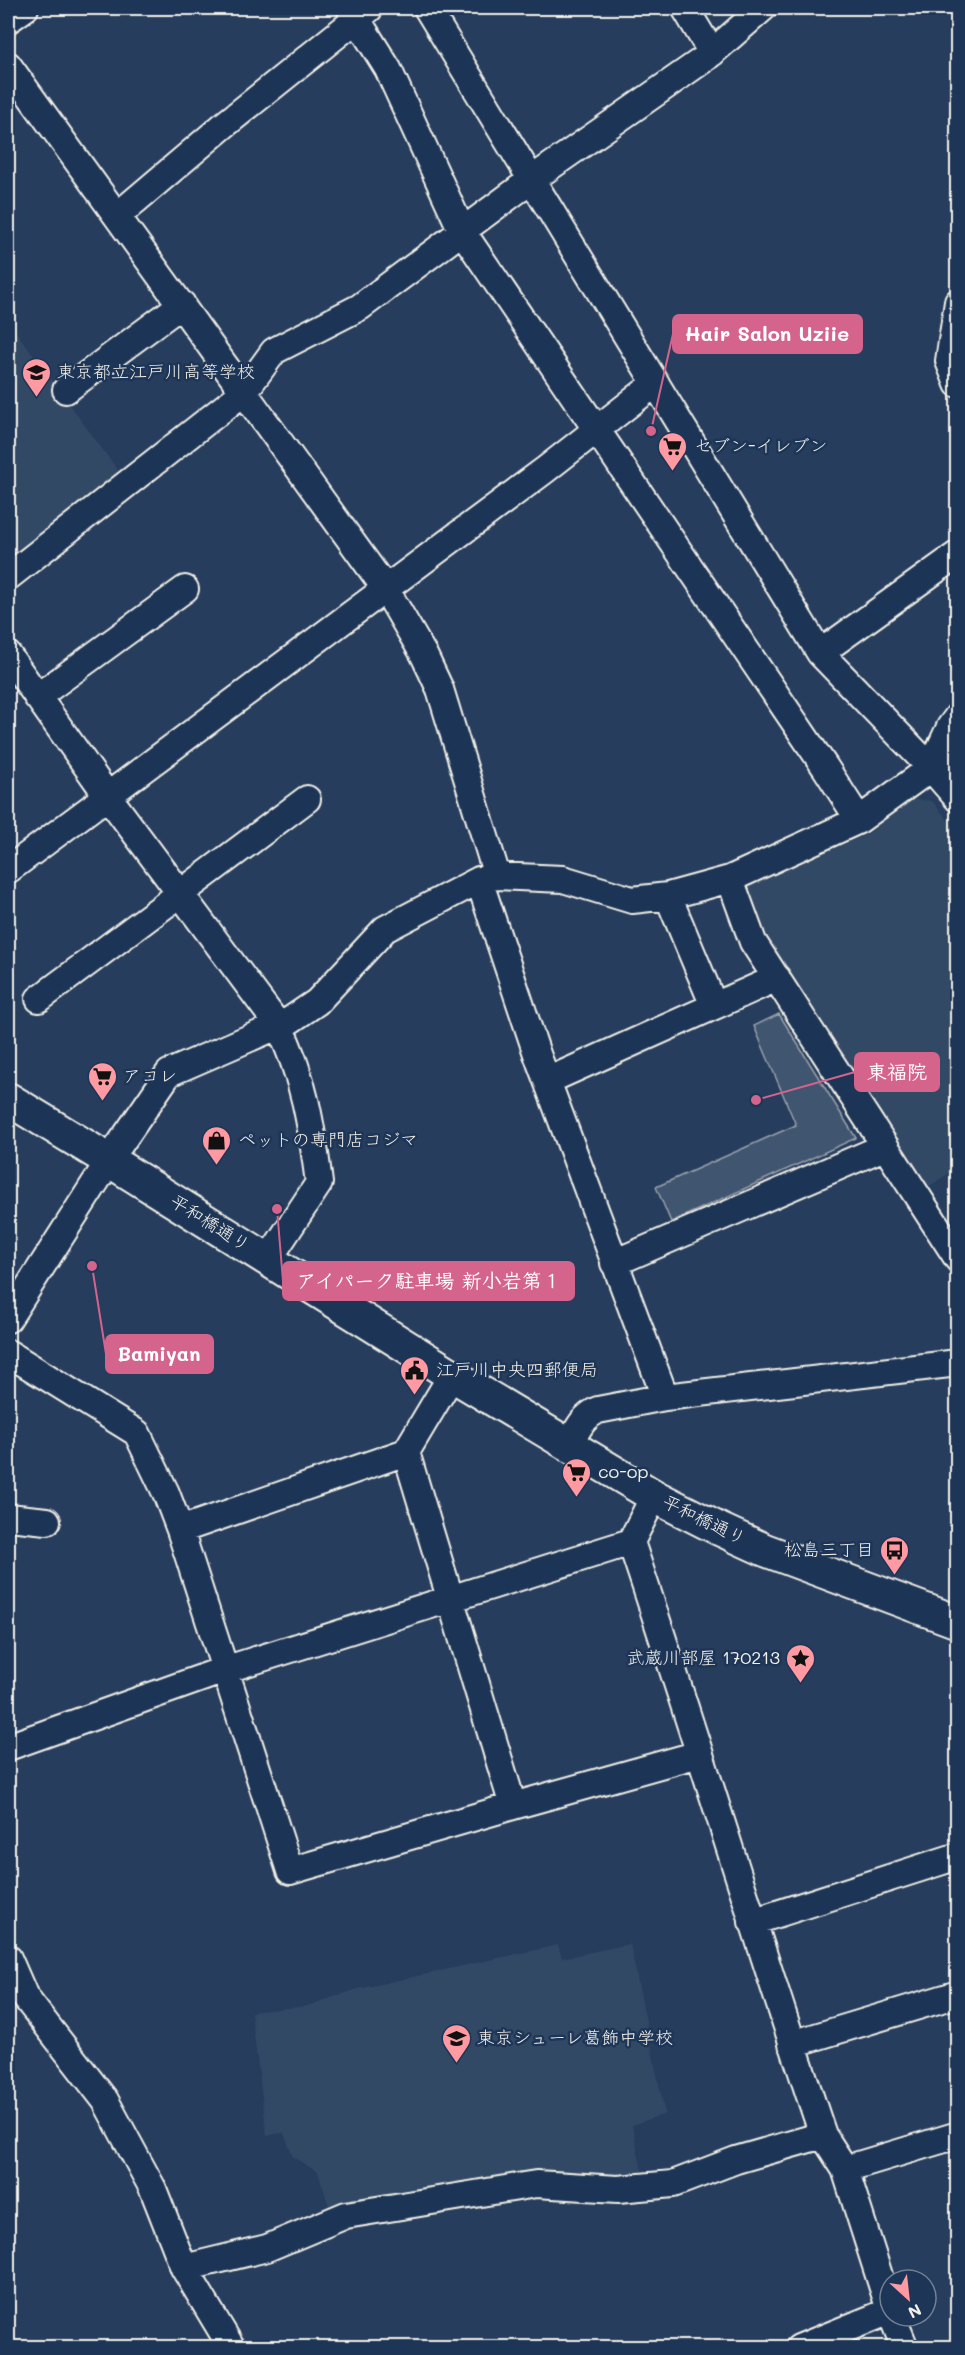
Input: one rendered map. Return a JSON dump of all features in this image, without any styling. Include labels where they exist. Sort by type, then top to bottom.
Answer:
[{"type":"main road","name":"平和橋通り","points":[[8,1099],[452,1375],[654,1496],[765,1550],[957,1622]]},
{"type":"street","points":[[8,20],[25,8]]},
{"type":"street","points":[[427,8],[819,654],[931,768],[957,799]]},
{"type":"street","points":[[685,8],[712,53]]},
{"type":"street","points":[[8,577],[244,392],[274,351],[360,307],[531,180],[712,53],[763,8]]},
{"type":"street","points":[[117,216],[359,11],[462,231],[859,820]]},
{"type":"street","points":[[8,65],[385,588],[424,655],[440,689],[488,878],[547,1081],[664,1397]]},
{"type":"street","points":[[957,302],[949,361],[957,384]]},
{"type":"street","points":[[66,390],[182,304]]},
{"type":"street","points":[[8,870],[656,383]]},
{"type":"street","points":[[819,654],[957,554]]},
{"type":"street","points":[[37,697],[185,589]]},
{"type":"street","points":[[8,655],[107,795],[278,1025],[294,1061],[309,1113],[319,1183],[268,1260]]},
{"type":"street","points":[[931,768],[957,716]]},
{"type":"street","points":[[8,1319],[169,1073],[278,1025],[317,1002],[386,929],[488,878],[563,879],[632,900],[668,896],[730,879],[859,820],[931,768],[957,758]]},
{"type":"street","points":[[39,999],[307,799]]},
{"type":"street","points":[[730,879],[753,942],[957,1259]]},
{"type":"street","points":[[668,896],[714,1006]]},
{"type":"street","points":[[547,1081],[777,978]]},
{"type":"street","points":[[614,1263],[884,1147]]},
{"type":"street","points":[[8,1353],[136,1433],[166,1493],[180,1530],[290,1871],[699,1754]]},
{"type":"street","points":[[569,1445],[588,1414],[598,1410],[664,1397],[957,1363]]},
{"type":"street","points":[[180,1530],[406,1452],[452,1375]]},
{"type":"street","points":[[406,1452],[513,1806]]},
{"type":"street","points":[[654,1496],[631,1542],[670,1657],[792,2044],[823,2135],[845,2169],[878,2273]]},
{"type":"street","points":[[8,1517],[47,1521]]},
{"type":"street","points":[[8,1747],[224,1670],[631,1542]]},
{"type":"street","points":[[753,1922],[957,1856]]},
{"type":"street","points":[[8,1958],[25,1997],[105,2100],[153,2189],[184,2268],[232,2348]]},
{"type":"street","points":[[792,2044],[957,1994]]},
{"type":"street","points":[[184,2268],[267,2248],[346,2215],[536,2184],[618,2189],[673,2184],[736,2160],[823,2135]]},
{"type":"street","points":[[845,2169],[957,2135]]},
{"type":"street","points":[[799,2348],[878,2316]]},
{"type":"street","points":[[897,2328],[905,2348]]},
{"type":"shaded area","name":"東京都立江戸川高等学校","points":[[8,321],[122,476],[8,564]]},
{"type":"shaded area","points":[[912,799],[932,801],[957,831],[957,1168],[925,1189],[769,944],[748,886],[868,834]]},
{"type":"shaded area","points":[[779,1014],[856,1138],[671,1222],[656,1187],[796,1125],[754,1026]]},
{"type":"shaded area","name":"東京シューレ葛飾中学校","points":[[630,1944],[665,2114],[632,2125],[642,2171],[614,2180],[331,2212],[318,2172],[293,2157],[284,2133],[267,2135],[251,2012],[307,2006],[358,1989],[558,1945],[562,1958]]},
{"type":"place","name":"東京都立江戸川高等学校","points":[[36,398]]},
{"type":"place","name":"Hair Salon Uziie","points":[[651,431]]},
{"type":"place","name":"セブン-イレブン","points":[[673,472]]},
{"type":"place","name":"東福院","points":[[756,1100]]},
{"type":"place","name":"アコレ","points":[[102,1102]]},
{"type":"place","name":"ペットの専門店コジマ","points":[[217,1166]]},
{"type":"place","name":"アイパーク駐車場 新小岩第１","points":[[277,1209]]},
{"type":"place","name":"Bamiyan","points":[[92,1266]]},
{"type":"place","name":"江戸川中央四郵便局","points":[[415,1396]]},
{"type":"place","name":"co-op","points":[[577,1498]]},
{"type":"place","name":"松島三丁目","points":[[895,1576]]},
{"type":"place","name":"武蔵川部屋 170213","points":[[801,1684]]},
{"type":"place","name":"東京シューレ葛飾中学校","points":[[456,2064]]}]
